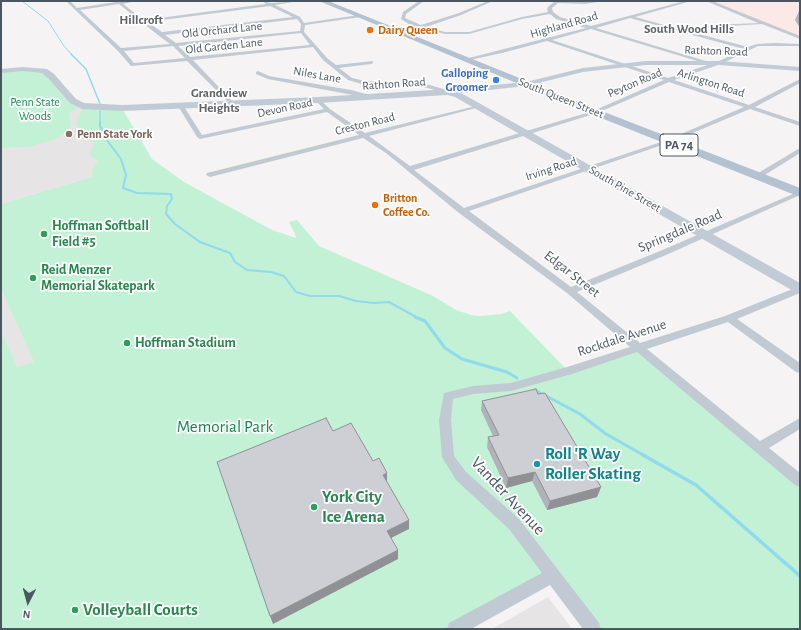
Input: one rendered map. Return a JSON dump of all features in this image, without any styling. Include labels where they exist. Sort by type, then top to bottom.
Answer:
[{"type":"main road","name":"South Queen Street","points":[[322,1],[595,112],[800,193]]},
{"type":"street","points":[[68,1],[120,50]]},
{"type":"street","points":[[76,9],[134,1]]},
{"type":"street","points":[[170,1],[176,1]]},
{"type":"street","points":[[264,1],[298,18],[303,24],[302,32],[325,59],[350,79],[377,84],[420,84],[450,92]]},
{"type":"street","points":[[144,21],[297,1]]},
{"type":"street","points":[[422,1],[407,10],[403,16],[409,23],[420,28],[446,33],[469,33],[522,18],[551,14],[558,18],[706,62]]},
{"type":"street","points":[[420,28],[491,1]]},
{"type":"street","points":[[551,14],[550,7],[558,1],[585,3],[602,1]]},
{"type":"street","name":"Highland Road","points":[[467,60],[548,40],[590,27],[689,1]]},
{"type":"street","points":[[708,1],[800,38]]},
{"type":"street","points":[[119,2],[174,44],[232,104]]},
{"type":"street","points":[[303,24],[359,16]]},
{"type":"street","points":[[628,17],[748,49]]},
{"type":"street","points":[[160,34],[298,18]]},
{"type":"street","points":[[685,32],[713,26],[766,24]]},
{"type":"street","name":"Old Orchard Lane","points":[[120,50],[302,32]]},
{"type":"street","name":"Arlington Road","points":[[548,40],[800,124]]},
{"type":"street","name":"Peyton Road","points":[[408,169],[489,144],[528,134],[595,112],[669,80],[719,63],[748,49],[764,44],[800,45]]},
{"type":"street","name":"Old Garden Lane","points":[[120,50],[133,65],[137,65],[314,46]]},
{"type":"street","points":[[335,67],[371,62]]},
{"type":"street","name":"Rathton Road","points":[[1,71],[23,69],[44,71],[51,76],[73,100],[82,106],[122,108],[318,100],[450,92],[526,84],[567,73],[623,65],[675,62],[706,62],[800,69]]},
{"type":"street","name":"Niles Lane","points":[[258,73],[268,78],[374,97]]},
{"type":"street","name":"Irving Road","points":[[462,211],[669,141],[750,107],[800,81]]},
{"type":"street","name":"South Pine Street","points":[[450,92],[528,134],[800,289]]},
{"type":"street","name":"Edgar Street","points":[[318,100],[328,110],[365,136],[462,211],[570,291],[639,346],[800,481]]},
{"type":"street","name":"Devon Road","points":[[181,106],[200,137],[328,110]]},
{"type":"street","name":"Creston Road","points":[[210,175],[232,168],[365,136],[478,106]]},
{"type":"street","points":[[757,176],[800,150]]},
{"type":"street","name":"Springdale Road","points":[[570,291],[800,193]]},
{"type":"street","name":"Rockdale Avenue","points":[[448,396],[473,390],[511,387],[568,371],[639,346],[728,318],[800,289]]},
{"type":"street","points":[[728,318],[800,369]]},
{"type":"street","name":"Vander Avenue","points":[[448,396],[445,420],[448,457],[461,476],[514,524],[593,629]]},
{"type":"street","points":[[760,447],[800,423]]},
{"type":"street","points":[[455,629],[553,575]]},
{"type":"shaded area","points":[[708,1],[800,1],[800,37]]},
{"type":"shaded area","name":"Penn State York","points":[[1,71],[77,107],[123,110],[94,176],[1,204]]},
{"type":"shaded area","points":[[1,290],[34,362],[17,368],[1,331]]},
{"type":"shaded area","points":[[548,597],[572,629],[492,629]]},
{"type":"green space","name":"Penn State Woods","points":[[23,69],[44,71],[82,106],[69,112],[71,127],[53,140],[28,147],[1,148],[1,71]]},
{"type":"green space","name":"Memorial Park","points":[[84,109],[123,110],[152,159],[184,182],[272,230],[296,238],[289,222],[297,220],[319,246],[433,296],[456,310],[471,315],[480,316],[501,314],[510,311],[568,371],[639,346],[800,481],[800,629],[593,629],[553,575],[455,629],[1,629],[1,331],[17,367],[34,362],[1,290],[1,204],[94,176],[92,174],[92,170],[98,161],[91,156],[89,152],[94,146],[93,142],[78,134],[79,128],[76,125],[78,116]]},
{"type":"building","name":"Roll 'R Way Roller Skating","points":[[536,389],[538,394],[545,393],[601,487],[550,501],[535,472],[508,478],[488,437],[499,435],[482,401]]},
{"type":"building","name":"York City Ice Arena","points":[[326,418],[333,431],[351,423],[373,461],[379,458],[387,473],[383,475],[409,520],[387,531],[398,550],[270,616],[217,462]]},
{"type":"waterway","points":[[22,1],[48,21],[64,46],[72,55]]},
{"type":"waterway","points":[[72,55],[86,69],[100,104]]},
{"type":"waterway","points":[[100,111],[100,126],[107,140],[121,159],[126,175],[123,188],[137,193],[171,194],[172,199],[167,206],[166,214],[175,224],[200,242],[230,253],[235,262],[247,270],[271,272],[284,276],[296,292],[310,296],[339,296],[356,301],[374,303],[389,302],[418,318]]},
{"type":"waterway","points":[[415,317],[425,321],[445,348],[462,359],[507,372],[517,378]]},
{"type":"waterway","points":[[535,390],[580,414],[606,434],[645,456]]},
{"type":"waterway","points":[[643,455],[696,485],[800,576]]},
{"type":"place","name":"Dairy Queen","points":[[370,30]]},
{"type":"place","name":"Galloping Groomer","points":[[496,80]]},
{"type":"place","name":"Penn State York","points":[[69,134]]},
{"type":"place","name":"Britton Coffee Co.","points":[[375,205]]},
{"type":"place","name":"Hoffman Softball Field #5","points":[[44,234]]},
{"type":"place","name":"Reid Menzer Memorial Skatepark","points":[[33,278]]},
{"type":"place","name":"Hoffman Stadium","points":[[127,343]]},
{"type":"place","name":"Roll 'R Way Roller Skating","points":[[537,464]]},
{"type":"place","name":"York City Ice Arena","points":[[314,507]]},
{"type":"place","name":"Volleyball Courts","points":[[75,610]]},
{"type":"district","name":"Hillcroft","points":[[141,20]]},
{"type":"district","name":"South Wood Hills","points":[[689,29]]},
{"type":"district","name":"Grandview Heights","points":[[219,100]]}]
